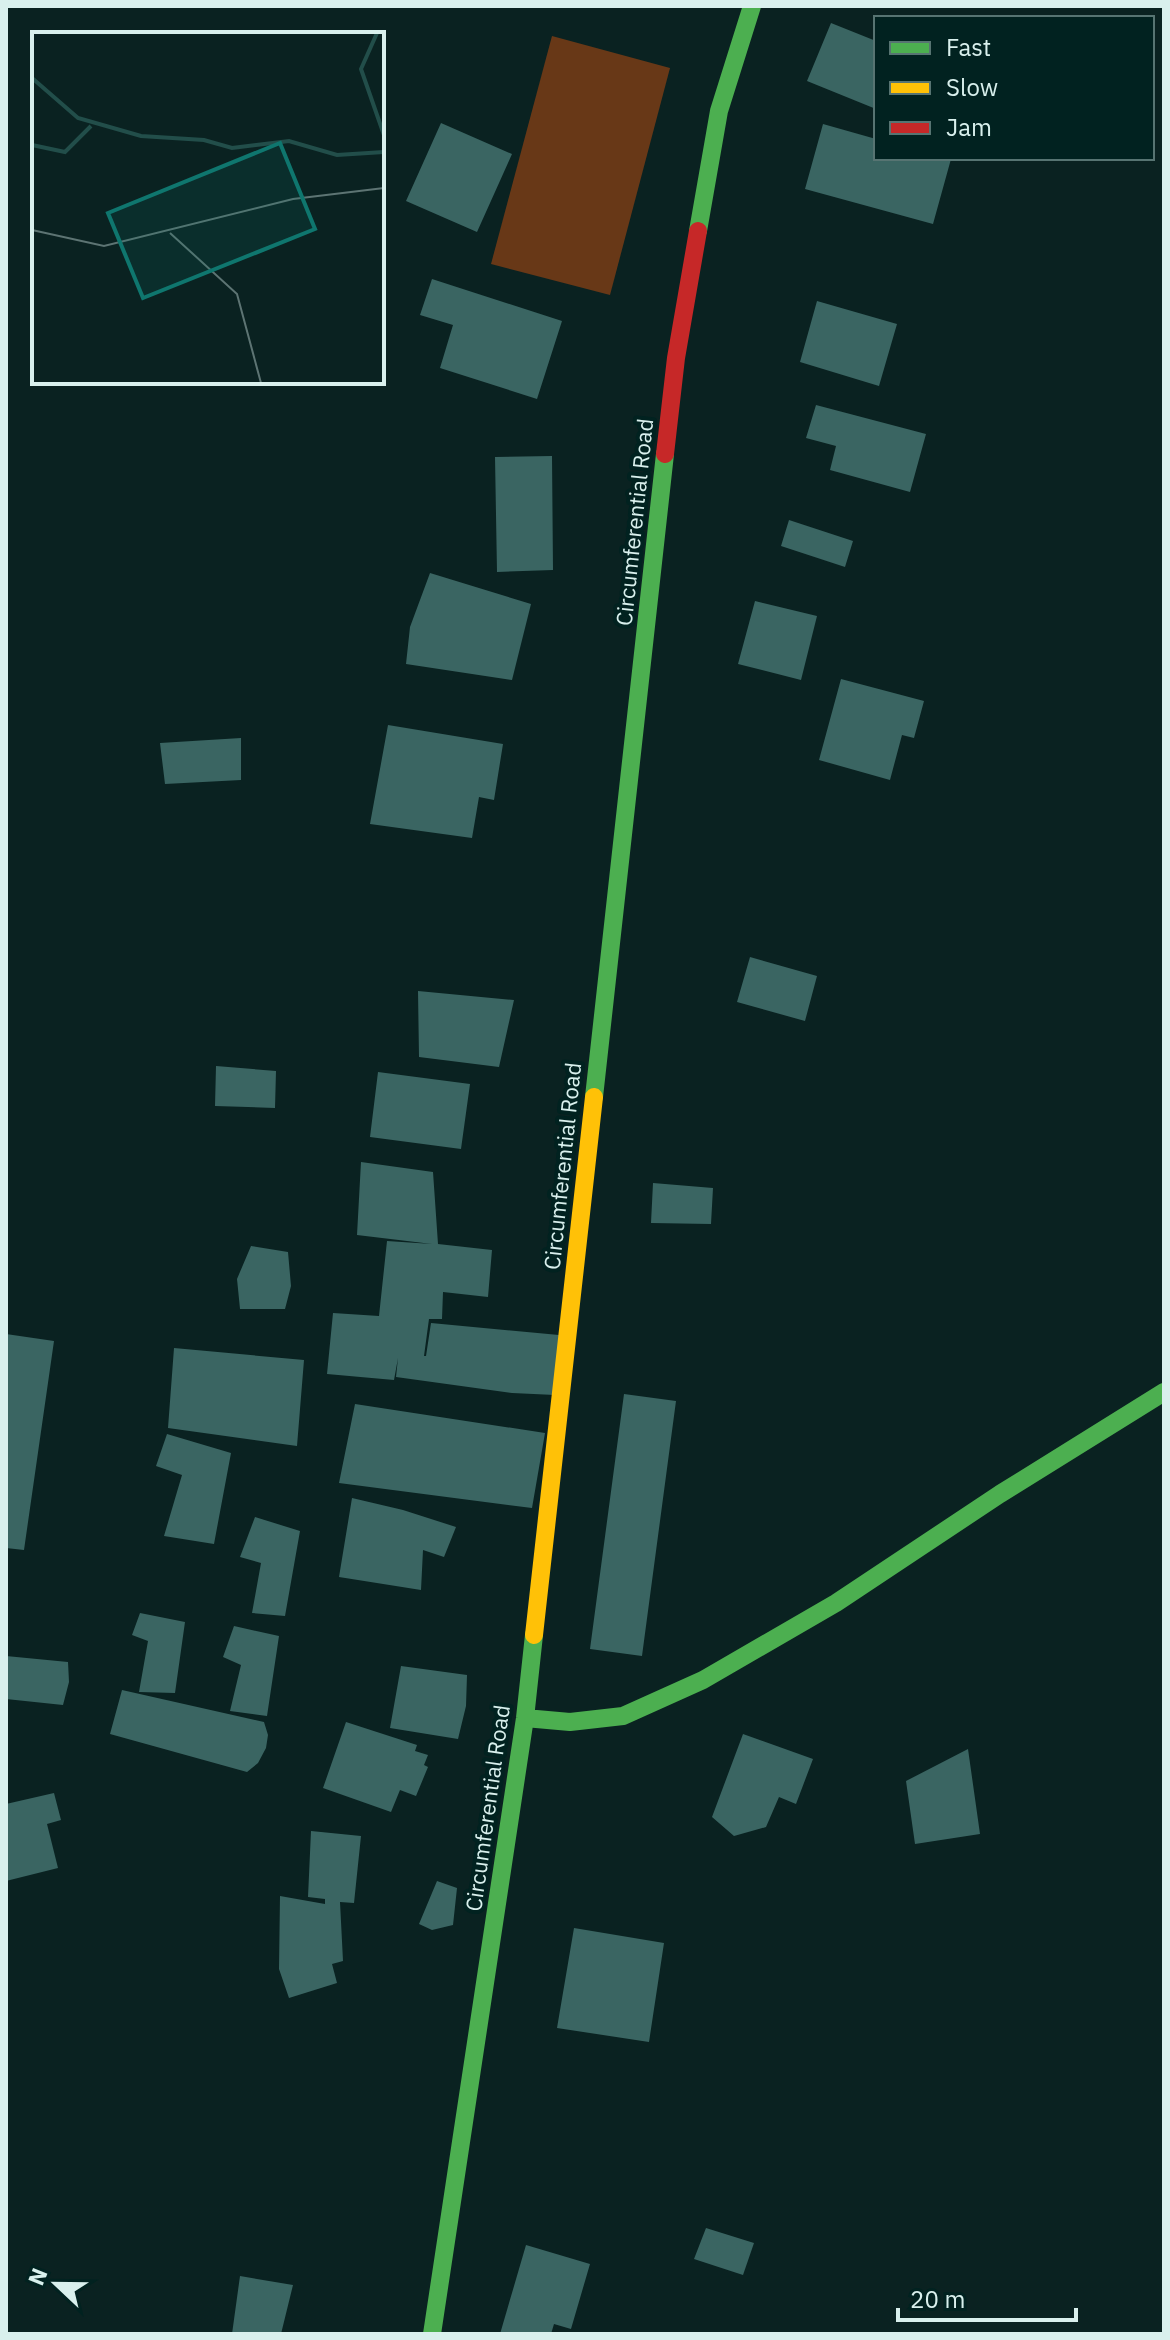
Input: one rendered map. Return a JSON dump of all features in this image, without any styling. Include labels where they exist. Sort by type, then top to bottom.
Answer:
[{"type":"main road","name":"Circumferential Road","points":[[432,2334],[525,1718],[676,358],[719,111],[752,6]]},
{"type":"main road","points":[[525,1718],[570,1722],[623,1716],[703,1680],[836,1603],[1000,1494],[1164,1392]]},
{"type":"shaded area","points":[[552,36],[670,68],[610,295],[491,264]]},
{"type":"building","points":[[831,23],[874,40],[874,108],[807,81]]},
{"type":"building","points":[[441,123],[512,154],[477,232],[406,201]]},
{"type":"building","points":[[823,124],[874,138],[874,160],[951,160],[933,224],[805,189]]},
{"type":"building","points":[[432,279],[562,321],[537,399],[440,368],[453,325],[420,315]]},
{"type":"building","points":[[817,301],[897,324],[879,386],[800,362]]},
{"type":"building","points":[[816,405],[926,434],[910,492],[830,470],[836,446],[806,438]]},
{"type":"building","points":[[552,456],[553,570],[497,572],[495,457]]},
{"type":"building","points":[[789,520],[853,541],[845,567],[781,546]]},
{"type":"building","points":[[430,573],[531,604],[512,680],[406,664],[410,627]]},
{"type":"building","points":[[755,601],[817,616],[801,680],[738,664]]},
{"type":"building","points":[[841,679],[924,701],[914,738],[902,735],[890,780],[819,760]]},
{"type":"building","points":[[388,725],[503,744],[494,800],[479,797],[472,838],[370,824]]},
{"type":"building","points":[[241,738],[241,780],[165,784],[160,743]]},
{"type":"building","points":[[750,957],[817,976],[805,1021],[737,1002]]},
{"type":"building","points":[[418,991],[514,1000],[499,1067],[419,1057]]},
{"type":"building","points":[[216,1066],[276,1071],[275,1108],[215,1106]]},
{"type":"building","points":[[378,1072],[470,1084],[461,1149],[370,1137]]},
{"type":"building","points":[[361,1162],[433,1172],[438,1244],[492,1250],[488,1297],[443,1292],[442,1319],[429,1319],[424,1356],[431,1323],[559,1335],[555,1395],[512,1393],[396,1377],[398,1358],[394,1380],[327,1374],[333,1313],[379,1316],[387,1241],[432,1244],[357,1235]]},
{"type":"building","points":[[653,1183],[713,1188],[711,1224],[651,1223]]},
{"type":"building","points":[[251,1246],[288,1252],[291,1286],[285,1309],[240,1309],[237,1279]]},
{"type":"building","points":[[6,1334],[54,1341],[24,1550],[6,1548]]},
{"type":"building","points":[[174,1348],[304,1360],[297,1446],[168,1428]]},
{"type":"building","points":[[624,1394],[676,1401],[642,1656],[590,1649]]},
{"type":"building","points":[[355,1404],[545,1433],[532,1508],[339,1483]]},
{"type":"building","points":[[167,1434],[231,1453],[214,1544],[164,1536],[182,1475],[156,1466]]},
{"type":"building","points":[[352,1498],[456,1527],[444,1557],[423,1550],[421,1590],[339,1577]]},
{"type":"building","points":[[255,1517],[300,1531],[285,1616],[252,1613],[261,1563],[240,1557]]},
{"type":"building","points":[[140,1613],[185,1622],[175,1693],[139,1692],[148,1641],[132,1635]]},
{"type":"building","points":[[234,1626],[279,1636],[267,1716],[230,1711],[241,1665],[223,1657]]},
{"type":"building","points":[[6,1656],[68,1662],[69,1682],[63,1705],[6,1699]]},
{"type":"building","points":[[401,1666],[467,1675],[466,1706],[458,1739],[390,1728]]},
{"type":"building","points":[[122,1690],[264,1722],[268,1735],[266,1748],[258,1763],[247,1772],[110,1734]]},
{"type":"building","points":[[346,1722],[417,1745],[415,1751],[428,1755],[424,1765],[428,1767],[416,1796],[400,1790],[391,1812],[323,1788]]},
{"type":"building","points":[[743,1734],[813,1759],[796,1804],[779,1797],[766,1827],[734,1836],[712,1817]]},
{"type":"building","points":[[968,1749],[980,1834],[915,1844],[906,1781]]},
{"type":"building","points":[[54,1793],[61,1820],[47,1824],[58,1868],[6,1881],[6,1804]]},
{"type":"building","points":[[311,1831],[361,1836],[354,1903],[340,1902],[343,1961],[332,1964],[337,1983],[289,1998],[279,1969],[280,1896],[325,1904],[325,1899],[308,1897]]},
{"type":"building","points":[[437,1881],[457,1888],[453,1925],[432,1930],[419,1924]]},
{"type":"building","points":[[574,1928],[664,1943],[649,2042],[557,2028]]},
{"type":"building","points":[[706,2228],[754,2243],[743,2275],[694,2259]]},
{"type":"building","points":[[526,2245],[590,2264],[571,2329],[554,2324],[551,2334],[500,2334]]},
{"type":"building","points":[[240,2276],[293,2285],[281,2334],[232,2334]]},
{"type":"traffic: fast","points":[[698,231],[719,111],[752,6]]},
{"type":"traffic: fast","points":[[594,1097],[665,454]]},
{"type":"traffic: fast","points":[[525,1718],[570,1722],[623,1716],[703,1680],[836,1603],[1000,1494],[1164,1392]]},
{"type":"traffic: fast","points":[[432,2334],[525,1718],[534,1635]]},
{"type":"traffic: slow","points":[[534,1635],[594,1097]]},
{"type":"traffic: jam","points":[[665,454],[676,358],[698,231]]}]
